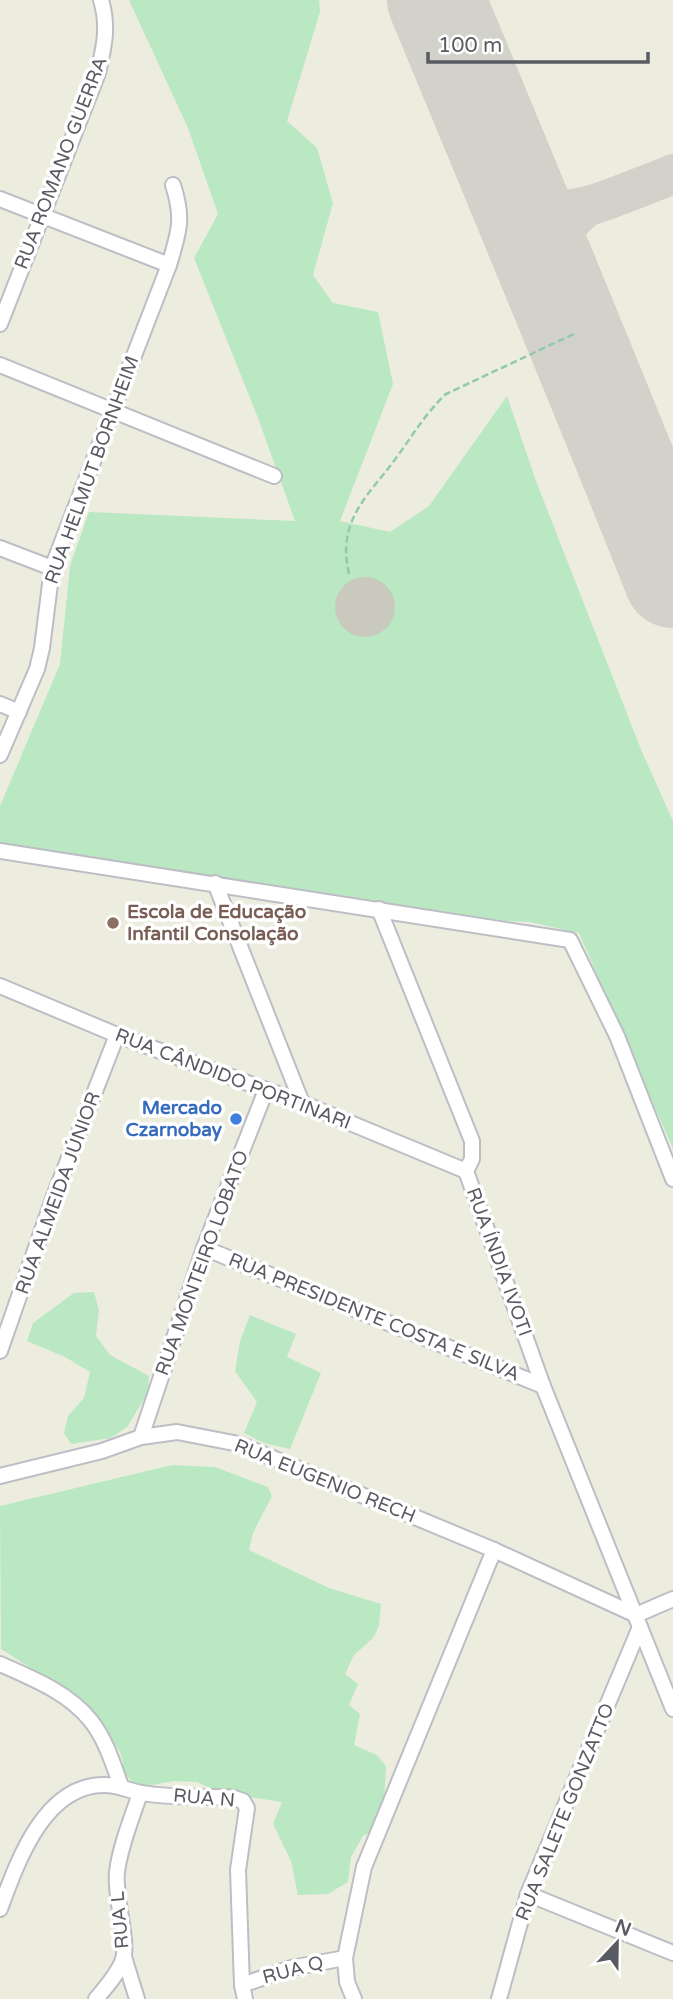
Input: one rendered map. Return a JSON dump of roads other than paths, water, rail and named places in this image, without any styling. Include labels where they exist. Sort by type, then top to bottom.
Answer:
[{"type":"street","name":"RUA ROMANO GUERRA","points":[[0,324],[98,73],[106,39],[106,18],[101,0]]},
{"type":"street","name":"RUA HELMUT BORNHEIM","points":[[0,755],[32,684],[42,648],[52,568],[169,265],[180,230],[180,207],[173,185]]},
{"type":"street","points":[[0,199],[169,265]]},
{"type":"street","points":[[0,365],[274,476]]},
{"type":"street","points":[[0,548],[52,568]]},
{"type":"street","points":[[0,704],[19,712]]},
{"type":"street","points":[[0,851],[570,940],[617,1036],[673,1179]]},
{"type":"street","points":[[215,883],[302,1103]]},
{"type":"street","name":"RUA ÍNDIA IVOTI","points":[[379,909],[472,1141],[472,1159],[466,1171],[543,1386],[673,1709]]},
{"type":"street","name":"RUA CÂNDIDO PORTINARI","points":[[0,986],[117,1035],[302,1103],[466,1171]]},
{"type":"street","name":"RUA ALMEIDA JÚNIOR","points":[[0,1351],[54,1196],[117,1035]]},
{"type":"street","name":"RUA MONTEIRO LOBATO","points":[[141,1437],[204,1248],[266,1090]]},
{"type":"street","name":"RUA PRESIDENTE COSTA E SILVA","points":[[204,1248],[543,1386]]},
{"type":"street","name":"RUA EUGENIO RECH","points":[[0,1476],[102,1451],[141,1437],[177,1432],[239,1444],[494,1550],[638,1621]]},
{"type":"street","points":[[354,1999],[347,1982],[345,1958],[364,1867],[494,1550]]},
{"type":"street","points":[[638,1621],[673,1599]]},
{"type":"street","name":"RUA SALETE GONZATTO","points":[[499,1999],[528,1894],[638,1621]]},
{"type":"street","points":[[0,1664],[62,1694],[91,1721],[110,1754],[121,1786]]},
{"type":"street","name":"RUA N","points":[[0,1909],[18,1860],[55,1806],[86,1788],[104,1784],[121,1786],[140,1793],[234,1798],[243,1801],[247,1808],[238,1870],[244,1992]]},
{"type":"street","name":"RUA L","points":[[96,1999],[124,1958],[123,1933],[116,1895],[117,1870],[140,1793]]},
{"type":"street","points":[[528,1894],[673,1954]]},
{"type":"street","points":[[124,1958],[137,1999]]},
{"type":"street","name":"RUA Q","points":[[244,1992],[290,1968],[345,1958]]},
{"type":"place","name":"Escola de Educação Infantil Consolação","points":[[113,923]]},
{"type":"place","name":"Mercado Czarnobay","points":[[236,1119]]}]
